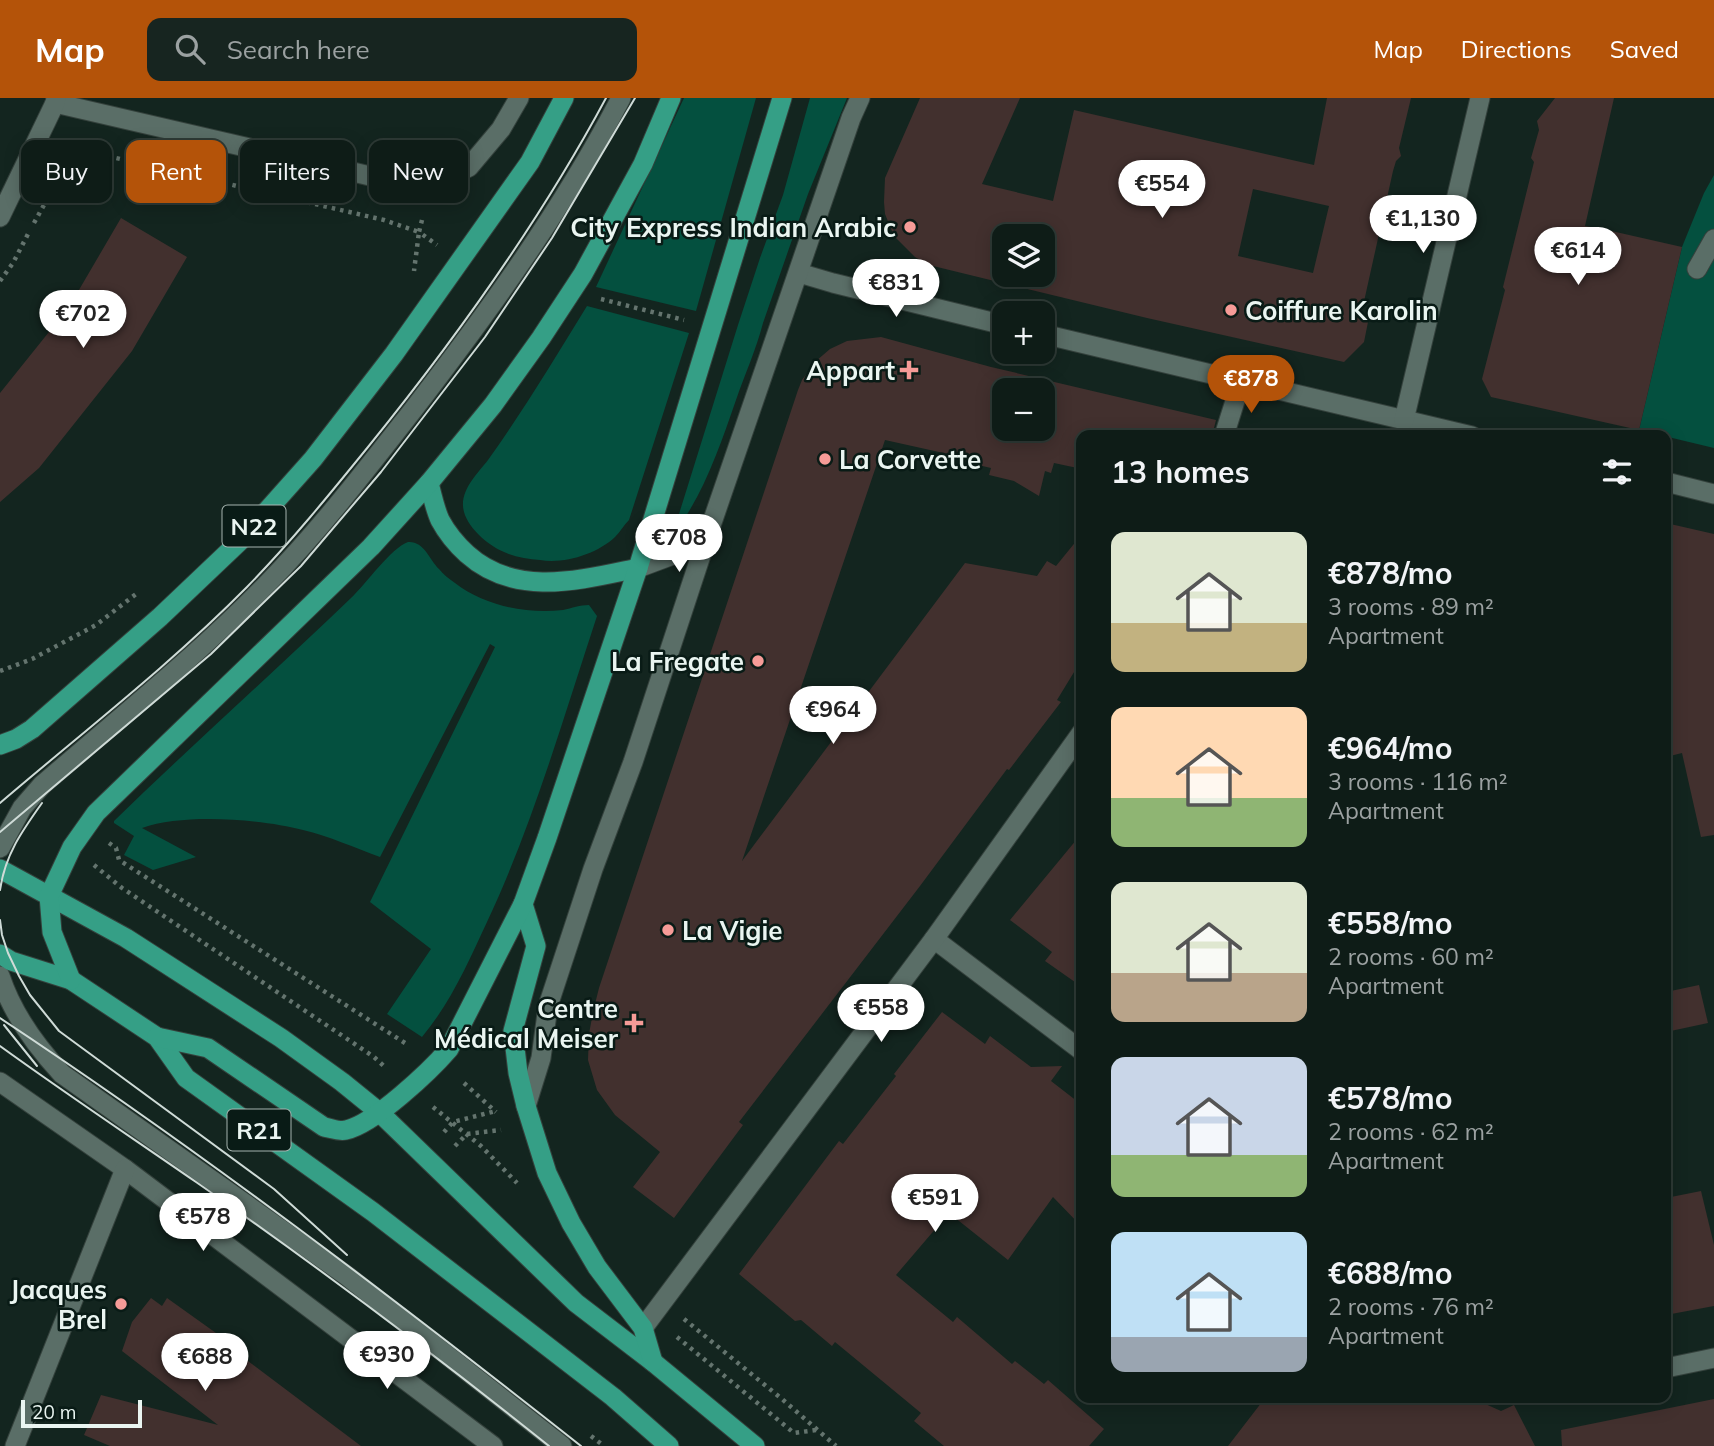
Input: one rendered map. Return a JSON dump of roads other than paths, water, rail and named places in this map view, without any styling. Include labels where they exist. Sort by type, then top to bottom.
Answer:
[{"type":"main road","name":"N22","points":[[0,746],[32,729],[160,617],[240,541],[313,459],[394,354],[492,217],[530,162],[564,98]]},
{"type":"main road","points":[[71,981],[52,932],[48,896],[72,847],[96,813],[371,547],[429,483],[492,405],[575,287],[643,164],[671,98]]},
{"type":"main road","points":[[157,1037],[208,1048],[324,1127],[342,1131],[356,1127],[379,1112],[450,1049],[523,904],[638,568],[782,98]]},
{"type":"main road","points":[[429,483],[440,519],[454,542],[480,566],[504,577],[532,582],[561,582],[638,568]]},
{"type":"main road","points":[[0,869],[126,938],[205,987],[342,1082],[379,1112],[576,1303],[755,1446]]},
{"type":"main road","points":[[523,904],[536,946],[513,1031],[518,1073],[526,1106],[547,1173],[571,1223],[597,1267],[653,1315],[653,1362]]},
{"type":"main road","name":"R21","points":[[0,954],[11,961],[71,981],[157,1037],[186,1078],[373,1212],[613,1397],[669,1446]]},
{"type":"street","points":[[0,217],[55,100],[396,182],[430,185],[469,167],[501,129],[519,98]]},
{"type":"street","points":[[0,848],[22,808],[42,785],[210,639],[323,524],[461,348],[502,291],[584,165],[621,98]]},
{"type":"street","points":[[526,1106],[541,1058],[548,1006],[593,869],[633,762],[771,348],[860,98]]},
{"type":"street","points":[[1404,420],[1480,98]]},
{"type":"street","points":[[1697,269],[1714,239]]},
{"type":"street","points":[[799,272],[833,283],[992,322]]},
{"type":"street","points":[[1055,337],[1446,430]]},
{"type":"street","points":[[1226,430],[1241,382]]},
{"type":"street","points":[[1671,483],[1714,494]]},
{"type":"street","points":[[638,568],[705,543]]},
{"type":"street","points":[[653,1315],[934,939],[1076,740]]},
{"type":"street","points":[[934,939],[1076,1046]]},
{"type":"street","points":[[0,976],[18,1016],[62,1074],[347,1276],[562,1446]]},
{"type":"street","points":[[0,1082],[125,1169],[494,1446]]},
{"type":"street","points":[[15,1446],[125,1169]]},
{"type":"street","points":[[1671,1367],[1714,1358]]},
{"type":"tram line","points":[[0,803],[188,644],[279,553],[401,406],[465,321],[553,190],[606,98]]},
{"type":"tram line","points":[[0,832],[211,654],[301,566],[381,472],[485,337],[552,238],[635,98]]},
{"type":"tram line","points":[[0,890],[10,854],[42,803]]},
{"type":"tram line","points":[[0,920],[8,953],[19,976],[30,995],[59,1031],[274,1189],[347,1255]]},
{"type":"tram line","points":[[0,1018],[149,1120],[295,1226],[581,1446]]},
{"type":"tram line","points":[[4,1025],[37,1066]]},
{"type":"tram line","points":[[0,1046],[286,1246],[419,1344],[549,1446]]},
{"type":"place","name":"City Express Indian Arabic","points":[[910,227]]},
{"type":"place","name":"Coiffure Karolin","points":[[1231,310]]},
{"type":"place","name":"Appart","points":[[909,370]]},
{"type":"place","name":"La Corvette","points":[[825,459]]},
{"type":"place","name":"La Fregate","points":[[758,661]]},
{"type":"place","name":"La Vigie","points":[[668,930]]},
{"type":"place","name":"Centre Médical Meiser","points":[[634,1023]]},
{"type":"place","name":"Jacques Brel","points":[[121,1304]]}]
